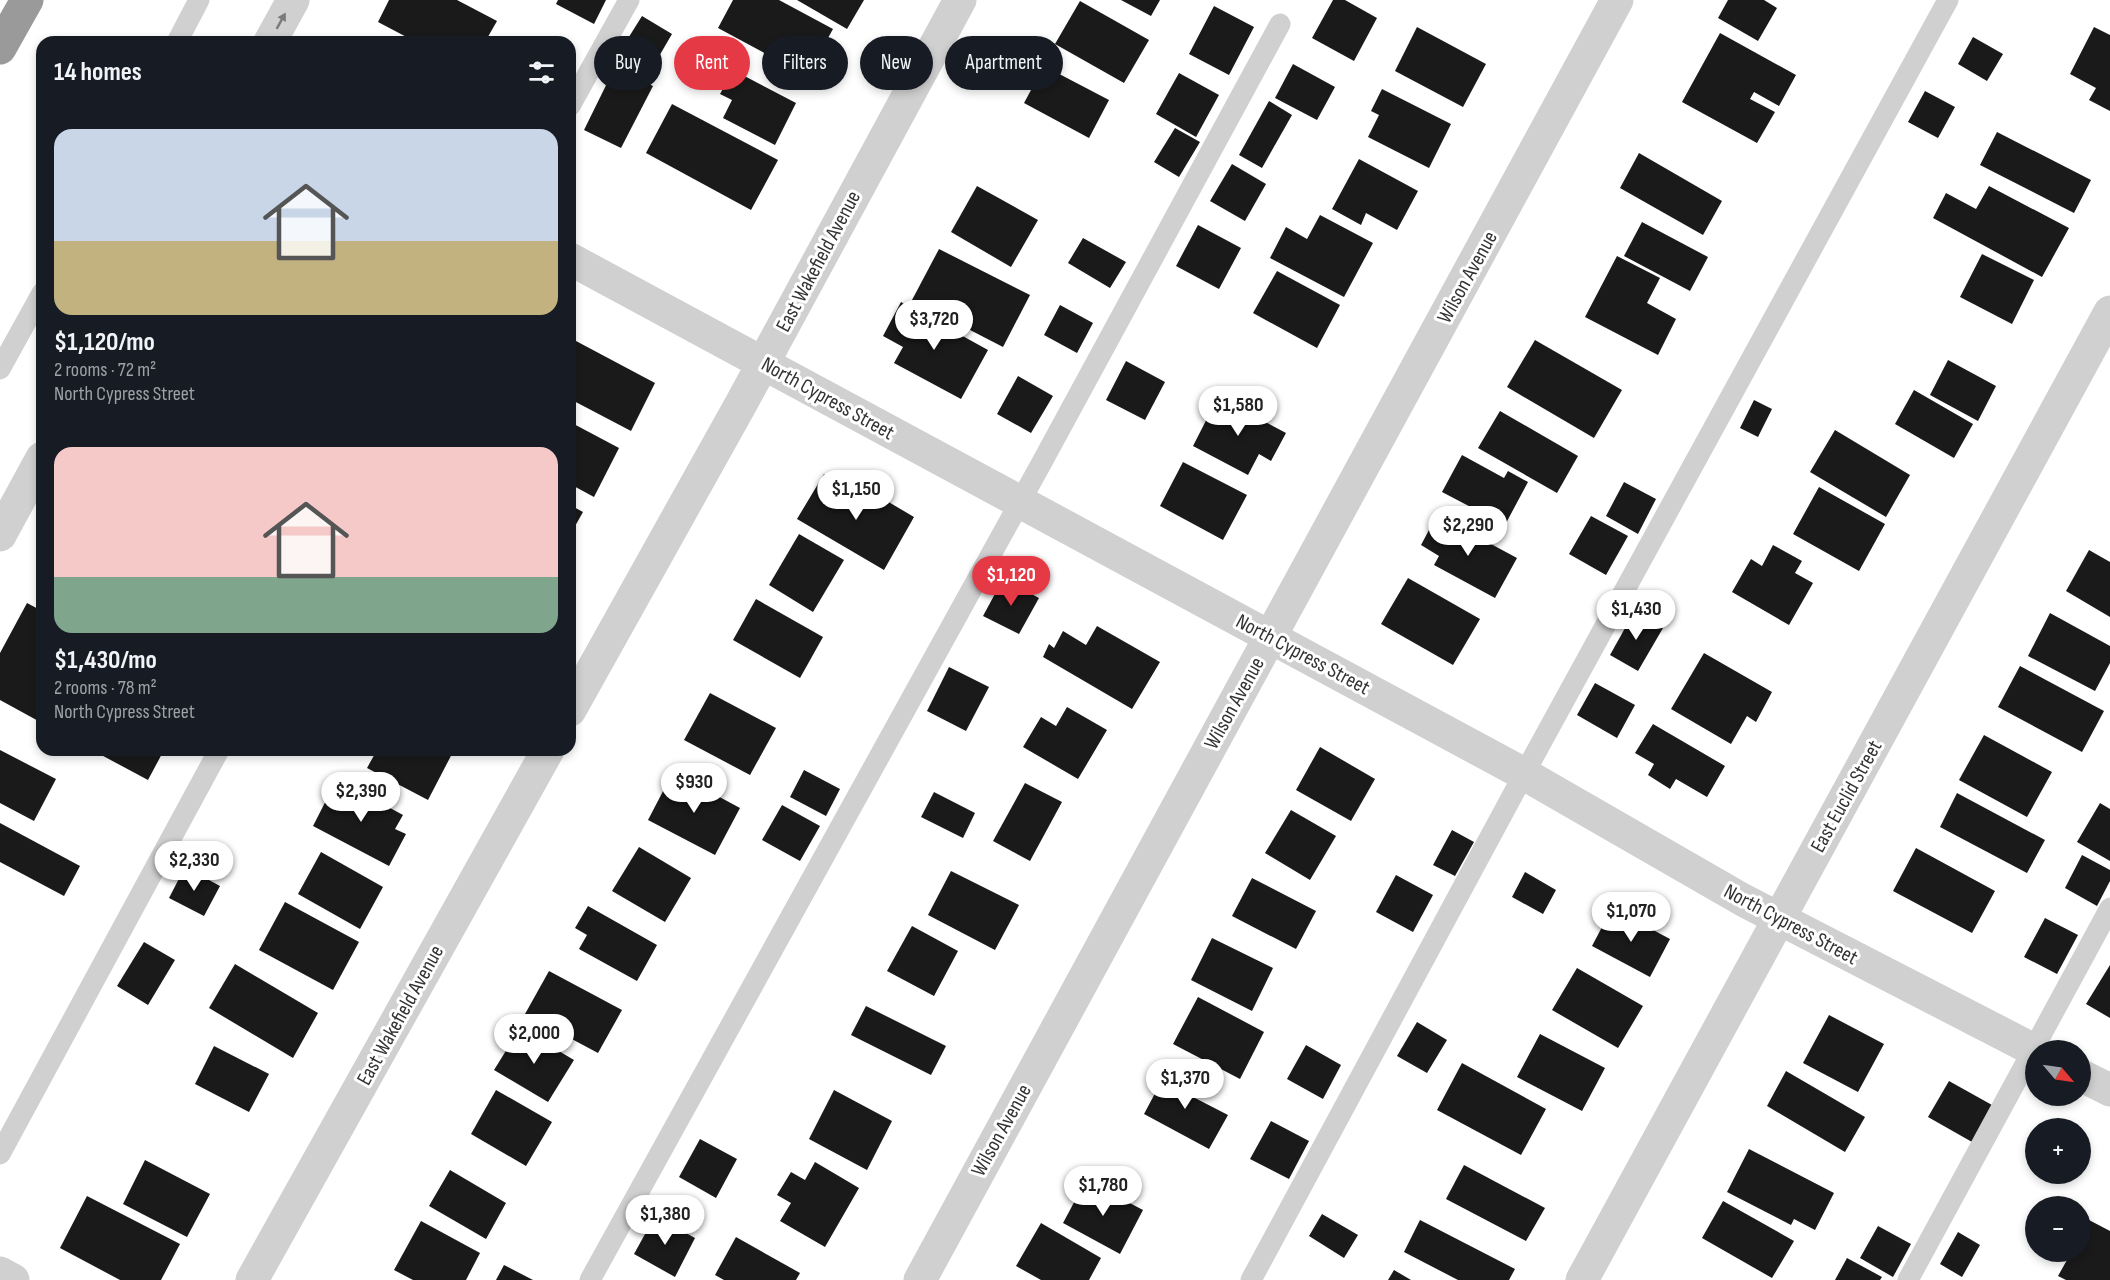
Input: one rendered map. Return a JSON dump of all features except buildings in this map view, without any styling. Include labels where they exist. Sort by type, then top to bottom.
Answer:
[{"type":"highway","points":[[0,48],[27,0]]},
{"type":"street","points":[[273,36],[293,0]]},
{"type":"street","name":"East Wakefield Avenue","points":[[576,699],[960,0]]},
{"type":"street","name":"Wilson Avenue","points":[[920,1280],[1617,0]]},
{"type":"street","name":"North Cypress Street","points":[[576,262],[1524,774],[1778,919],[2025,1045]]},
{"type":"street","name":"East Euclid Street","points":[[1582,1280],[2110,312]]},
{"type":"street","points":[[0,536],[36,469]]},
{"type":"street","name":"East Wakefield Avenue","points":[[252,1280],[545,756]]},
{"type":"street","points":[[2091,1080],[2110,1090]]},
{"type":"street","points":[[0,1273],[13,1280]]},
{"type":"lane","points":[[180,36],[199,0]]},
{"type":"lane","points":[[576,95],[628,0]]},
{"type":"lane","points":[[1251,1280],[1524,774],[1948,0]]},
{"type":"lane","points":[[590,1280],[1020,502],[1280,24]]},
{"type":"lane","points":[[0,369],[36,304]]},
{"type":"lane","points":[[0,1154],[216,756]]},
{"type":"lane","points":[[2040,1040],[2110,908]]},
{"type":"lane","points":[[1908,1280],[2025,1068]]}]
